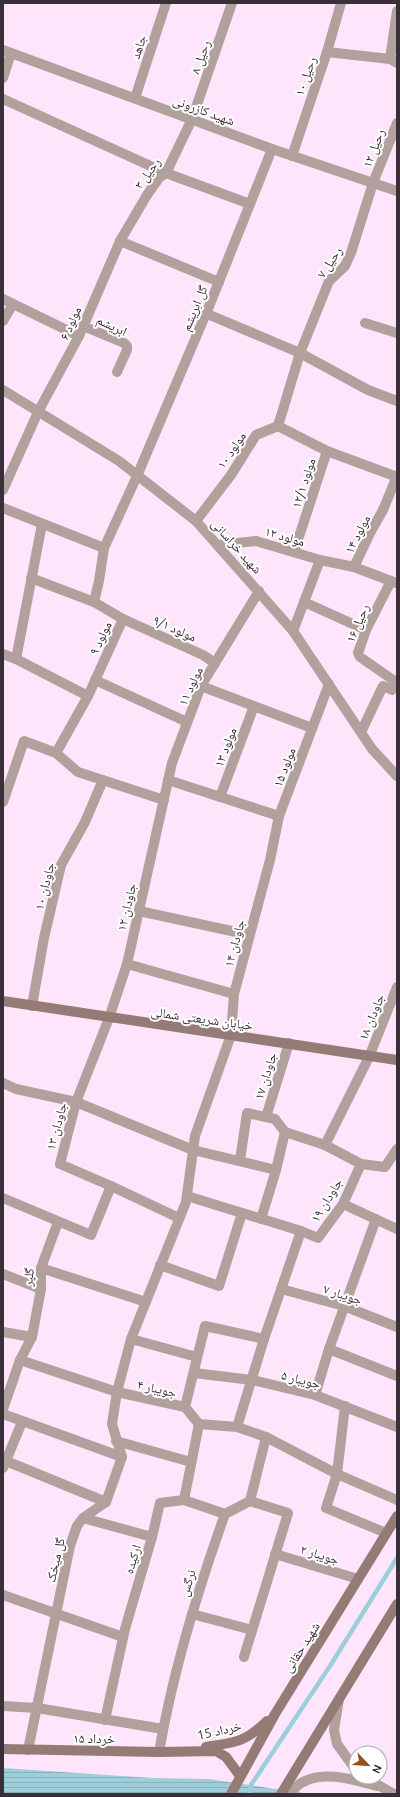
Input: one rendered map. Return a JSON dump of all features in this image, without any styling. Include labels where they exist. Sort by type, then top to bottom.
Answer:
[{"type":"main road","name":"خیابان شریعتی شمالی","points":[[3,1002],[397,1060]]},
{"type":"main road","name":"شهید حقانی","points":[[231,1794],[275,1714],[397,1516]]},
{"type":"main road","points":[[281,1794],[397,1604]]},
{"type":"main road","name":"15 خرداد","points":[[184,1751],[243,1740],[252,1735],[275,1714]]},
{"type":"main road","name":"۱۵ خرداد","points":[[3,1748],[28,1750],[184,1751]]},
{"type":"main road","points":[[184,1751],[216,1751],[226,1757],[240,1776]]},
{"type":"street","name":"جاهد","points":[[135,98],[166,3]]},
{"type":"street","name":"رحیل ۸","points":[[192,119],[232,3]]},
{"type":"street","name":"رحیل ۱۰","points":[[292,156],[327,52],[341,3]]},
{"type":"street","points":[[327,52],[393,61],[397,11]]},
{"type":"street","name":"شهید کازرونی","points":[[7,52],[272,149],[397,191]]},
{"type":"street","points":[[3,78],[7,52]]},
{"type":"street","points":[[3,99],[166,172],[250,204]]},
{"type":"street","name":"رحیل ۳","points":[[120,241],[147,195],[159,178],[166,172],[192,119]]},
{"type":"street","name":"رحیل ۱۲","points":[[373,183],[397,123]]},
{"type":"street","name":"گل ابریشم","points":[[137,476],[219,282],[272,149]]},
{"type":"street","name":"رحیل ۷","points":[[300,353],[329,281],[345,266],[348,260],[373,183]]},
{"type":"street","points":[[120,241],[219,282]]},
{"type":"street","name":"مولود ۶","points":[[3,490],[38,412],[79,336],[120,241]]},
{"type":"street","points":[[3,299],[79,336]]},
{"type":"street","points":[[3,321],[13,304]]},
{"type":"street","points":[[205,314],[300,353],[368,390],[397,401]]},
{"type":"street","points":[[365,323],[397,333]]},
{"type":"street","name":"ابریشم","points":[[83,326],[124,343],[127,346],[127,350],[117,372]]},
{"type":"street","points":[[278,426],[300,353]]},
{"type":"street","name":"شهید خراسانی","points":[[3,390],[119,461],[196,520],[293,630],[372,749],[397,776]]},
{"type":"street","name":"مولود ۱۲/۱","points":[[278,426],[327,451],[294,552]]},
{"type":"street","name":"مولود ۱۰","points":[[196,520],[231,475],[256,436],[278,426]]},
{"type":"street","points":[[327,451],[397,476]]},
{"type":"street","name":"مولود ۹","points":[[56,753],[88,696],[123,619],[94,602],[104,548],[137,476]]},
{"type":"street","name":"مولود ۱۴","points":[[320,560],[354,567],[383,510],[397,476]]},
{"type":"street","points":[[3,508],[104,548]]},
{"type":"street","points":[[16,659],[42,524]]},
{"type":"street","name":"مولود ۱۲","points":[[218,545],[256,541],[320,560]]},
{"type":"street","points":[[293,630],[320,560]]},
{"type":"street","points":[[354,567],[394,582]]},
{"type":"street","points":[[32,578],[94,602]]},
{"type":"street","name":"رحیل ۱۶","points":[[394,582],[366,630],[359,656],[396,686]]},
{"type":"street","name":"مولود ۱۱","points":[[164,800],[172,763],[202,686],[259,591]]},
{"type":"street","points":[[304,602],[366,630]]},
{"type":"street","name":"مولود ۹/۱","points":[[123,619],[203,655],[215,663]]},
{"type":"street","points":[[3,654],[16,659],[88,696]]},
{"type":"street","points":[[94,680],[187,722]]},
{"type":"street","name":"مولود ۱۵","points":[[270,860],[279,816],[329,684]]},
{"type":"street","points":[[202,686],[312,728]]},
{"type":"street","points":[[361,732],[383,686],[396,686]]},
{"type":"street","name":"مولود ۱۳","points":[[220,797],[254,706]]},
{"type":"street","points":[[3,802],[24,741],[56,753],[78,772],[164,800]]},
{"type":"street","name":"جاودان ۱۰","points":[[32,1006],[44,938],[61,865],[85,822],[103,780]]},
{"type":"street","points":[[168,780],[279,816]]},
{"type":"street","name":"جاودان ۱۲","points":[[110,1018],[127,964],[164,800]]},
{"type":"street","name":"جاودان ۱۴","points":[[231,1035],[234,994],[270,860]]},
{"type":"street","points":[[139,910],[250,935]]},
{"type":"street","points":[[127,964],[234,994]]},
{"type":"street","name":"جاودان ۱۸","points":[[369,1057],[397,987]]},
{"type":"street","name":"جاودان ۱۳","points":[[110,1018],[76,1102],[60,1164],[179,1218]]},
{"type":"street","points":[[22,1422],[4,1465],[106,1502],[122,1457],[112,1424],[117,1392],[131,1339],[187,1196],[195,1136],[231,1035]]},
{"type":"street","name":"جاودان ۱۷","points":[[266,1117],[289,1043]]},
{"type":"street","points":[[325,1145],[369,1057]]},
{"type":"street","points":[[3,1084],[16,1089],[76,1102],[193,1150],[240,1160],[276,1170]]},
{"type":"street","points":[[240,1160],[247,1113],[274,1119],[285,1132],[325,1145],[361,1164],[385,1167],[397,1150]]},
{"type":"street","points":[[261,1219],[276,1170],[285,1132]]},
{"type":"street","name":"جاودان ۱۹","points":[[252,1380],[264,1339],[301,1231],[318,1238],[342,1204],[361,1164]]},
{"type":"street","points":[[3,1198],[91,1235],[110,1186]]},
{"type":"street","points":[[187,1196],[301,1231]]},
{"type":"street","points":[[342,1204],[397,1229]]},
{"type":"street","points":[[160,1265],[219,1286],[242,1213]]},
{"type":"street","points":[[315,1394],[328,1349],[376,1219]]},
{"type":"street","name":"گلپر","points":[[32,1337],[41,1288],[41,1268],[58,1222]]},
{"type":"street","points":[[41,1268],[146,1302]]},
{"type":"street","points":[[3,1274],[41,1288]]},
{"type":"street","name":"جویبار ۷","points":[[281,1289],[344,1306],[397,1327]]},
{"type":"street","points":[[184,1407],[205,1326],[264,1339]]},
{"type":"street","points":[[3,1332],[32,1337],[20,1360],[3,1409]]},
{"type":"street","points":[[131,1339],[197,1357]]},
{"type":"street","points":[[328,1349],[397,1376]]},
{"type":"street","name":"جویبار ۴","points":[[20,1360],[117,1392],[184,1407],[199,1424]]},
{"type":"street","name":"جویبار ۵","points":[[194,1372],[252,1380],[315,1394],[397,1427]]},
{"type":"street","points":[[237,1427],[252,1380]]},
{"type":"street","points":[[344,1406],[337,1474],[326,1508],[386,1533]]},
{"type":"street","points":[[3,1414],[122,1457]]},
{"type":"street","points":[[244,1658],[288,1513],[250,1501],[225,1514],[184,1500],[199,1424],[237,1427],[266,1437],[337,1474],[397,1500]]},
{"type":"street","points":[[250,1501],[266,1437]]},
{"type":"street","points":[[116,1441],[192,1462]]},
{"type":"street","name":"ارکیده","points":[[105,1720],[123,1638],[152,1537],[160,1503],[184,1500]]},
{"type":"street","name":"گل میخک","points":[[28,1750],[70,1546],[78,1526],[84,1518],[106,1502]]},
{"type":"street","name":"نرگس","points":[[159,1752],[172,1687],[201,1580],[225,1514]]},
{"type":"street","points":[[84,1518],[152,1537]]},
{"type":"street","name":"جویبار ۲","points":[[275,1554],[358,1579]]},
{"type":"street","points":[[3,1595],[123,1638]]},
{"type":"street","points":[[192,1614],[252,1630]]},
{"type":"street","points":[[340,1696],[334,1730],[337,1744],[348,1759]]},
{"type":"street","points":[[3,1706],[37,1708],[163,1730]]},
{"type":"street","points":[[289,1794],[302,1782],[323,1776],[349,1779],[377,1786],[394,1794]]},
{"type":"water","points":[[3,1768],[152,1778],[209,1779],[310,1794],[3,1794]]},
{"type":"waterway","points":[[249,1794],[251,1785],[330,1666],[397,1558]]}]
